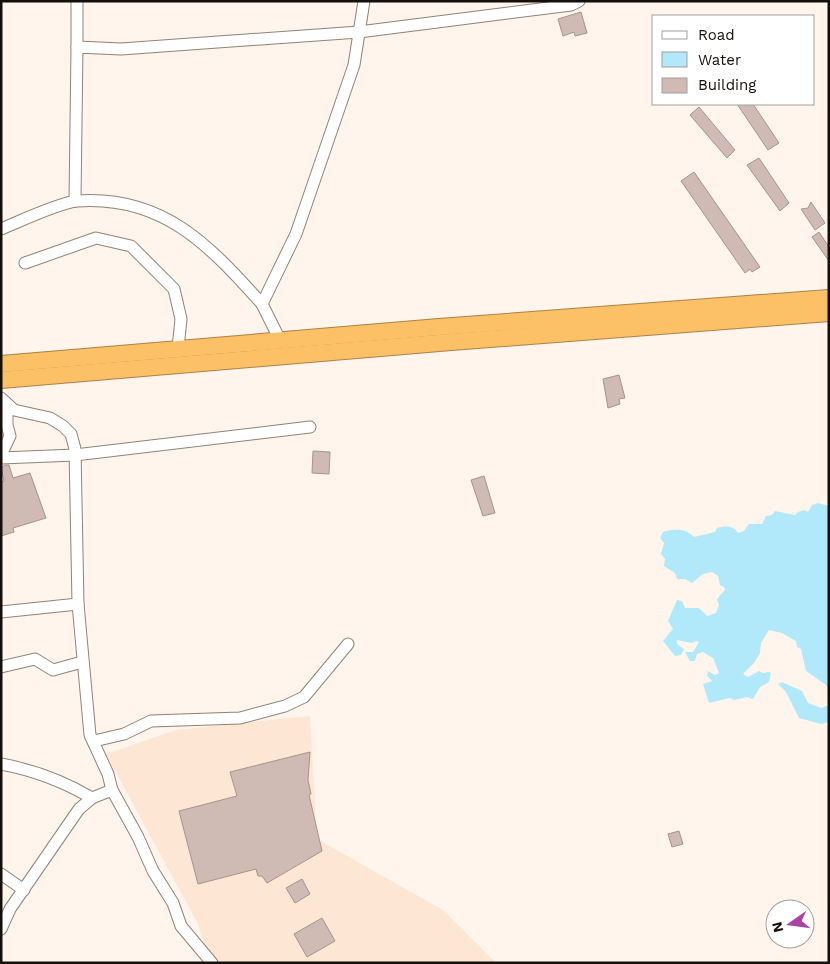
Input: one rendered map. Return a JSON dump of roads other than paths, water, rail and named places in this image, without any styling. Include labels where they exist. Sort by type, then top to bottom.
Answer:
[{"type":"highway","points":[[1,364],[178,348],[829,298]]},
{"type":"highway","points":[[1,380],[451,342],[829,313]]},
{"type":"street","points":[[75,201],[77,1]]},
{"type":"street","points":[[262,304],[296,234],[354,65],[364,1]]},
{"type":"street","points":[[77,47],[121,49],[359,32],[571,5],[579,1]]},
{"type":"street","points":[[1,229],[75,201],[125,203],[183,226],[212,250],[262,304],[280,340]]},
{"type":"street","points":[[26,263],[96,238],[131,246],[174,289],[181,319],[178,348]]},
{"type":"street","points":[[4,401],[14,410],[50,418],[71,434],[75,455],[78,604],[90,735],[108,774],[112,790],[138,838],[153,871],[173,903],[181,926],[212,963]]},
{"type":"street","points":[[4,401],[10,436],[1,457],[75,455],[310,427]]},
{"type":"street","points":[[1,612],[78,604]]},
{"type":"street","points":[[94,741],[124,734],[151,721],[240,718],[285,706],[304,697],[348,644]]},
{"type":"street","points":[[1,667],[35,659],[53,670],[82,662]]},
{"type":"street","points":[[1,764],[26,768],[67,784],[92,798]]},
{"type":"street","points":[[1,928],[10,909],[79,809],[92,798],[112,790]]},
{"type":"street","points":[[1,874],[24,890]]},
{"type":"water","points":[[818,503],[829,506],[829,691],[826,685],[806,671],[801,649],[797,647],[796,641],[782,633],[769,630],[761,643],[760,653],[754,663],[743,674],[748,677],[759,671],[763,673],[769,672],[771,673],[769,682],[760,687],[753,699],[747,697],[734,700],[730,698],[709,703],[703,684],[712,681],[707,676],[708,671],[715,675],[719,673],[713,658],[703,652],[697,654],[695,661],[690,661],[685,652],[693,652],[699,642],[697,641],[691,643],[677,640],[677,644],[684,649],[681,655],[675,656],[663,641],[673,629],[668,621],[677,600],[682,601],[685,608],[699,608],[707,616],[716,613],[719,605],[717,599],[725,590],[720,585],[718,576],[712,572],[703,574],[692,583],[685,579],[677,579],[675,573],[664,566],[665,559],[661,554],[664,543],[660,538],[663,532],[680,530],[694,537],[715,532],[717,528],[732,527],[738,533],[744,531],[749,524],[762,524],[766,516],[772,515],[775,511],[795,515],[804,510],[808,512],[812,505]]},
{"type":"water","points":[[782,682],[802,691],[808,703],[821,708],[829,705],[829,722],[821,724],[799,718],[786,692],[778,684]]}]
